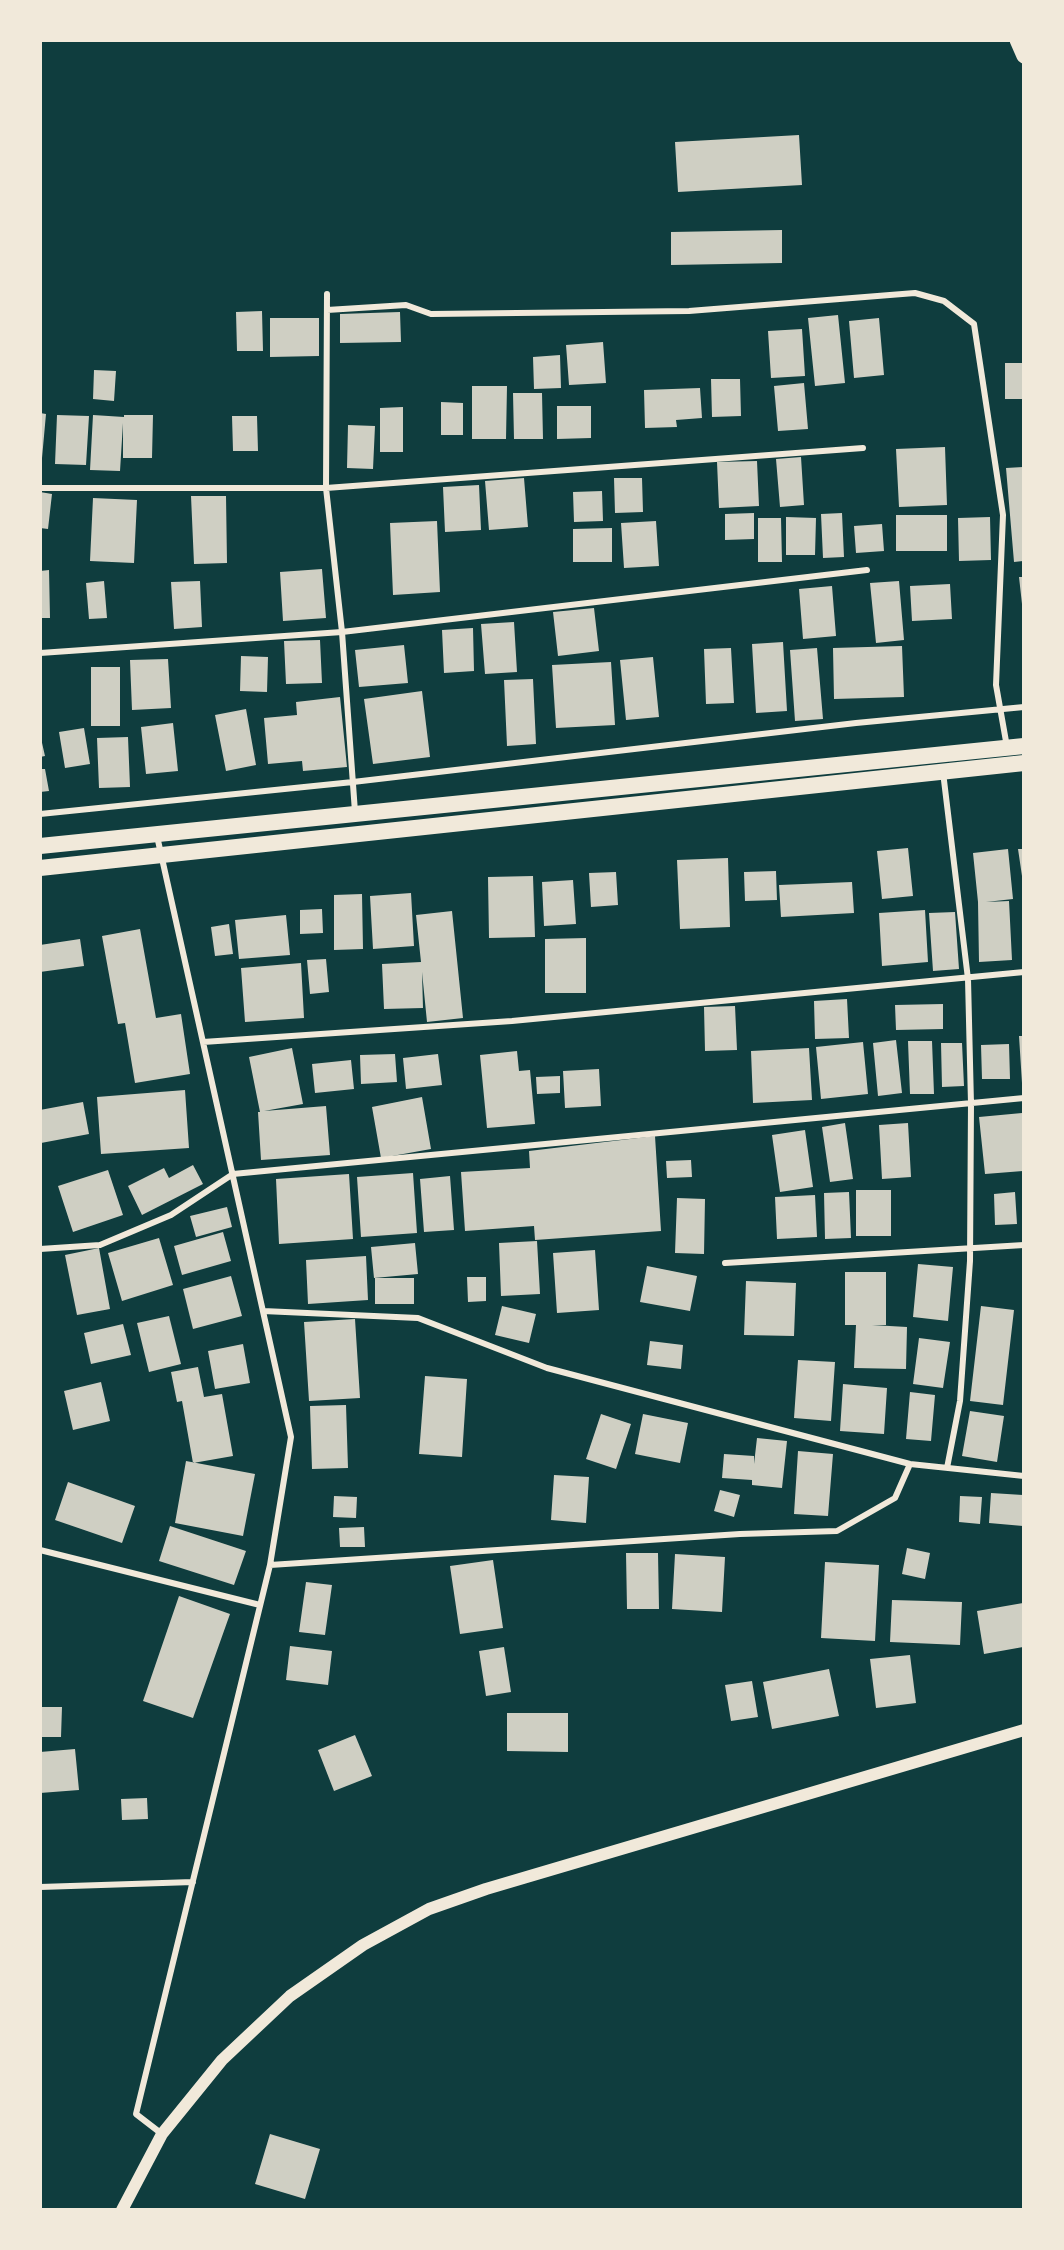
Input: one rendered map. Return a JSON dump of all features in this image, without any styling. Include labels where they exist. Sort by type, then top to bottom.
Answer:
[{"type":"highway","points":[[40,846],[1015,746]]},
{"type":"highway","points":[[40,868],[1023,763]]},
{"type":"main road","points":[[1017,40],[1023,56]]},
{"type":"main road","points":[[122,2210],[162,2134],[222,2060],[290,1996],[363,1945],[429,1909],[486,1889],[1023,1730]]},
{"type":"street","points":[[327,310],[406,305],[431,314],[689,311],[915,293],[944,301],[974,324],[1003,515],[996,685],[1000,709],[1015,746]]},
{"type":"street","points":[[327,294],[327,488],[342,632],[355,812]]},
{"type":"street","points":[[40,488],[327,488],[863,448]]},
{"type":"street","points":[[40,652],[342,632],[867,570]]},
{"type":"street","points":[[40,814],[353,782],[856,723],[1023,706]]},
{"type":"street","points":[[943,772],[968,979],[971,1104],[970,1247],[960,1401],[947,1468]]},
{"type":"street","points":[[157,835],[291,1437],[270,1564],[136,2114],[162,2134]]},
{"type":"street","points":[[203,1042],[512,1021],[1023,972]]},
{"type":"street","points":[[40,1249],[100,1245],[171,1215],[233,1174],[1023,1098]]},
{"type":"street","points":[[725,1263],[1023,1245]]},
{"type":"street","points":[[263,1311],[418,1318],[548,1368],[910,1464],[1023,1476]]},
{"type":"street","points":[[270,1564],[740,1534],[837,1531],[895,1498],[910,1464]]},
{"type":"street","points":[[40,1550],[260,1605]]},
{"type":"street","points":[[40,1887],[193,1882]]},
{"type":"building","points":[[799,135],[802,185],[678,192],[675,142]]},
{"type":"building","points":[[782,230],[782,263],[671,265],[671,232]]},
{"type":"building","points":[[262,311],[263,351],[237,351],[236,312]]},
{"type":"building","points":[[400,312],[401,342],[340,343],[340,314]]},
{"type":"building","points":[[838,315],[845,383],[815,386],[808,318]]},
{"type":"building","points":[[270,318],[319,318],[319,356],[270,357]]},
{"type":"building","points":[[879,318],[884,375],[854,378],[849,321]]},
{"type":"building","points":[[802,329],[805,376],[771,378],[768,331]]},
{"type":"building","points":[[603,342],[606,383],[569,385],[566,345]]},
{"type":"building","points":[[560,355],[561,388],[534,389],[533,357]]},
{"type":"building","points":[[1005,363],[1023,363],[1023,399],[1005,399]]},
{"type":"building","points":[[94,370],[116,371],[114,401],[93,399]]},
{"type":"building","points":[[711,379],[740,379],[741,416],[712,417]]},
{"type":"building","points":[[804,383],[808,429],[778,431],[774,386]]},
{"type":"building","points":[[472,386],[507,386],[506,439],[472,439]]},
{"type":"building","points":[[700,388],[702,418],[676,420],[677,427],[645,428],[644,390]]},
{"type":"building","points":[[513,393],[542,393],[543,439],[514,439]]},
{"type":"building","points":[[441,402],[463,403],[463,435],[441,435]]},
{"type":"building","points":[[557,406],[591,406],[591,438],[557,439]]},
{"type":"building","points":[[403,407],[403,452],[380,452],[380,408]]},
{"type":"building","points":[[40,413],[46,414],[42,458],[40,458]]},
{"type":"building","points":[[57,415],[89,416],[86,465],[55,464]]},
{"type":"building","points":[[93,415],[124,417],[124,415],[153,415],[152,458],[123,458],[123,423],[120,471],[90,470]]},
{"type":"building","points":[[232,416],[257,416],[258,451],[233,451]]},
{"type":"building","points":[[348,425],[375,426],[373,469],[347,468]]},
{"type":"building","points":[[945,447],[947,505],[899,507],[896,449]]},
{"type":"building","points":[[801,457],[804,505],[780,507],[776,459]]},
{"type":"building","points":[[757,461],[759,506],[719,508],[717,462]]},
{"type":"building","points":[[1023,467],[1023,561],[1014,562],[1006,468]]},
{"type":"building","points":[[524,478],[528,527],[489,530],[485,481]]},
{"type":"building","points":[[614,478],[642,478],[643,512],[615,513]]},
{"type":"building","points":[[479,485],[481,530],[445,532],[443,487]]},
{"type":"building","points":[[602,491],[603,521],[574,522],[573,492]]},
{"type":"building","points":[[40,492],[52,494],[48,529],[40,528]]},
{"type":"building","points":[[191,496],[226,496],[227,563],[194,564]]},
{"type":"building","points":[[93,498],[137,500],[134,563],[90,561]]},
{"type":"building","points":[[754,513],[754,539],[725,540],[725,514]]},
{"type":"building","points":[[842,513],[844,557],[823,558],[821,514]]},
{"type":"building","points":[[896,515],[947,515],[947,551],[896,551]]},
{"type":"building","points":[[786,517],[816,518],[815,555],[786,555]]},
{"type":"building","points":[[990,517],[991,560],[959,561],[958,518]]},
{"type":"building","points":[[758,518],[781,518],[782,562],[758,562]]},
{"type":"building","points":[[437,521],[440,592],[393,595],[390,523]]},
{"type":"building","points":[[656,521],[659,566],[624,568],[621,523]]},
{"type":"building","points":[[882,524],[884,551],[856,553],[854,526]]},
{"type":"building","points":[[612,528],[612,562],[573,562],[573,529]]},
{"type":"building","points":[[322,569],[326,618],[283,621],[280,572]]},
{"type":"building","points":[[49,570],[50,618],[40,618],[40,571]]},
{"type":"building","points":[[1019,577],[1023,577],[1023,604],[1022,604]]},
{"type":"building","points":[[104,581],[107,618],[89,619],[86,583]]},
{"type":"building","points":[[200,581],[202,627],[174,629],[171,582]]},
{"type":"building","points":[[899,581],[904,640],[876,643],[870,583]]},
{"type":"building","points":[[950,584],[952,619],[912,621],[910,586]]},
{"type":"building","points":[[832,586],[836,636],[803,639],[799,589]]},
{"type":"building","points":[[594,608],[599,651],[558,656],[553,612]]},
{"type":"building","points":[[514,622],[517,672],[485,674],[481,624]]},
{"type":"building","points":[[473,628],[474,671],[444,673],[442,630]]},
{"type":"building","points":[[320,640],[322,683],[286,684],[284,641]]},
{"type":"building","points":[[783,642],[787,711],[756,713],[752,644]]},
{"type":"building","points":[[404,645],[408,683],[359,687],[355,650]]},
{"type":"building","points":[[902,646],[904,697],[834,699],[833,648]]},
{"type":"building","points":[[731,648],[734,703],[706,704],[704,649]]},
{"type":"building","points":[[817,648],[823,719],[795,721],[790,650]]},
{"type":"building","points":[[241,656],[268,657],[267,692],[240,691]]},
{"type":"building","points":[[653,657],[659,717],[626,720],[620,660]]},
{"type":"building","points":[[168,659],[171,708],[132,710],[130,660]]},
{"type":"building","points":[[611,662],[615,725],[556,728],[552,665]]},
{"type":"building","points":[[91,667],[120,667],[120,726],[91,726]]},
{"type":"building","points":[[533,679],[536,744],[507,746],[504,680]]},
{"type":"building","points":[[422,691],[430,757],[373,764],[364,699]]},
{"type":"building","points":[[340,697],[347,767],[303,771],[302,761],[268,764],[264,718],[297,715],[296,702]]},
{"type":"building","points":[[246,709],[256,765],[226,771],[215,715]]},
{"type":"building","points":[[173,723],[178,771],[146,774],[141,727]]},
{"type":"building","points":[[84,728],[90,764],[65,768],[59,732]]},
{"type":"building","points":[[40,734],[45,756],[40,757]]},
{"type":"building","points":[[128,737],[130,787],[99,788],[97,738]]},
{"type":"building","points":[[40,769],[45,769],[49,791],[40,792]]},
{"type":"building","points":[[908,848],[913,896],[882,899],[877,851]]},
{"type":"building","points":[[1008,849],[1013,899],[986,902],[1009,901],[1012,960],[979,962],[978,902],[973,853]]},
{"type":"building","points":[[1018,849],[1023,849],[1023,876],[1022,876]]},
{"type":"building","points":[[728,858],[730,927],[680,929],[677,860]]},
{"type":"building","points":[[776,871],[777,900],[745,901],[744,872]]},
{"type":"building","points":[[616,872],[618,905],[591,907],[589,873]]},
{"type":"building","points":[[533,876],[535,937],[489,938],[488,877]]},
{"type":"building","points":[[573,880],[576,924],[544,926],[542,882]]},
{"type":"building","points":[[852,882],[854,913],[781,917],[779,885]]},
{"type":"building","points":[[411,893],[414,946],[373,949],[370,896]]},
{"type":"building","points":[[362,894],[363,949],[334,950],[334,895]]},
{"type":"building","points":[[322,909],[323,933],[300,934],[300,910]]},
{"type":"building","points":[[925,910],[928,962],[882,966],[879,913]]},
{"type":"building","points":[[452,911],[463,1018],[427,1022],[422,972],[423,1008],[384,1009],[382,964],[421,962],[416,915]]},
{"type":"building","points":[[955,912],[959,969],[933,971],[929,913]]},
{"type":"building","points":[[286,915],[290,955],[239,959],[235,920]]},
{"type":"building","points":[[229,924],[233,954],[215,956],[211,927]]},
{"type":"building","points":[[140,929],[156,1018],[181,1014],[190,1074],[135,1083],[125,1023],[118,1024],[102,936]]},
{"type":"building","points":[[586,938],[586,993],[545,993],[545,939]]},
{"type":"building","points":[[80,939],[84,966],[40,972],[40,945]]},
{"type":"building","points":[[326,959],[329,992],[310,994],[307,960]]},
{"type":"building","points":[[301,963],[304,1018],[245,1022],[241,968]]},
{"type":"building","points":[[847,999],[849,1038],[815,1039],[814,1001]]},
{"type":"building","points":[[943,1004],[943,1029],[896,1030],[895,1005]]},
{"type":"building","points":[[735,1006],[737,1050],[705,1051],[704,1007]]},
{"type":"building","points":[[1019,1036],[1023,1036],[1023,1083],[1022,1083]]},
{"type":"building","points":[[896,1040],[902,1093],[878,1096],[873,1043]]},
{"type":"building","points":[[908,1041],[932,1041],[934,1094],[910,1094]]},
{"type":"building","points":[[863,1042],[868,1094],[821,1099],[816,1047]]},
{"type":"building","points":[[941,1043],[962,1043],[964,1086],[942,1087]]},
{"type":"building","points":[[1009,1044],[1010,1079],[982,1079],[981,1045]]},
{"type":"building","points":[[292,1048],[303,1104],[264,1111],[326,1106],[330,1155],[261,1160],[258,1112],[260,1112],[249,1057]]},
{"type":"building","points":[[809,1048],[812,1100],[753,1103],[751,1051]]},
{"type":"building","points":[[517,1051],[519,1071],[530,1070],[535,1124],[487,1128],[480,1055]]},
{"type":"building","points":[[395,1054],[397,1082],[361,1084],[360,1055]]},
{"type":"building","points":[[438,1054],[442,1085],[406,1089],[403,1058]]},
{"type":"building","points":[[351,1060],[354,1089],[315,1093],[312,1064]]},
{"type":"building","points":[[599,1069],[601,1106],[565,1108],[563,1071]]},
{"type":"building","points":[[560,1076],[560,1093],[537,1094],[536,1077]]},
{"type":"building","points":[[185,1090],[189,1148],[101,1154],[97,1097]]},
{"type":"building","points":[[422,1097],[431,1149],[381,1158],[372,1107]]},
{"type":"building","points":[[83,1102],[89,1134],[41,1143],[40,1110]]},
{"type":"building","points":[[1022,1113],[1023,1171],[985,1174],[979,1117]]},
{"type":"building","points":[[845,1123],[853,1179],[830,1182],[822,1127]]},
{"type":"building","points":[[908,1123],[911,1177],[882,1179],[879,1125]]},
{"type":"building","points":[[805,1130],[813,1187],[780,1192],[772,1135]]},
{"type":"building","points":[[655,1136],[661,1231],[535,1240],[534,1226],[465,1231],[461,1172],[530,1168],[529,1151]]},
{"type":"building","points":[[691,1160],[692,1177],[667,1178],[666,1161]]},
{"type":"building","points":[[193,1165],[203,1184],[142,1215],[128,1186],[164,1168],[169,1178]]},
{"type":"building","points":[[108,1170],[123,1215],[73,1232],[58,1186]]},
{"type":"building","points":[[413,1173],[417,1233],[361,1237],[357,1177]]},
{"type":"building","points":[[349,1174],[353,1239],[279,1244],[276,1179]]},
{"type":"building","points":[[450,1176],[454,1230],[424,1232],[420,1179]]},
{"type":"building","points":[[856,1190],[891,1190],[891,1236],[856,1236]]},
{"type":"building","points":[[849,1192],[851,1238],[825,1239],[824,1193]]},
{"type":"building","points":[[1015,1192],[1017,1224],[995,1225],[994,1194]]},
{"type":"building","points":[[815,1195],[817,1237],[777,1239],[775,1197]]},
{"type":"building","points":[[677,1198],[705,1199],[704,1254],[675,1253]]},
{"type":"building","points":[[227,1207],[232,1227],[196,1237],[190,1216]]},
{"type":"building","points":[[223,1232],[231,1261],[182,1275],[174,1246]]},
{"type":"building","points":[[159,1238],[173,1285],[122,1301],[108,1253]]},
{"type":"building","points":[[537,1241],[540,1294],[501,1296],[499,1243]]},
{"type":"building","points":[[415,1243],[418,1274],[374,1278],[371,1247]]},
{"type":"building","points":[[99,1248],[110,1309],[77,1315],[65,1255]]},
{"type":"building","points":[[595,1250],[599,1310],[557,1313],[553,1253]]},
{"type":"building","points":[[366,1256],[368,1300],[308,1304],[306,1260]]},
{"type":"building","points":[[918,1264],[953,1267],[948,1321],[913,1317]]},
{"type":"building","points":[[647,1266],[697,1276],[690,1311],[640,1302]]},
{"type":"building","points":[[845,1272],[886,1272],[886,1325],[872,1325],[907,1327],[906,1369],[854,1368],[856,1325],[845,1325]]},
{"type":"building","points":[[231,1276],[242,1316],[193,1329],[183,1289]]},
{"type":"building","points":[[467,1277],[486,1277],[486,1301],[468,1302]]},
{"type":"building","points":[[375,1278],[414,1278],[414,1304],[375,1304]]},
{"type":"building","points":[[746,1281],[796,1283],[794,1336],[744,1335]]},
{"type":"building","points":[[502,1306],[536,1314],[529,1343],[495,1335]]},
{"type":"building","points":[[981,1306],[1014,1310],[1003,1405],[970,1401]]},
{"type":"building","points":[[169,1316],[181,1364],[149,1372],[137,1323]]},
{"type":"building","points":[[355,1319],[360,1398],[309,1401],[304,1322]]},
{"type":"building","points":[[123,1324],[131,1355],[91,1364],[84,1333]]},
{"type":"building","points":[[919,1338],[950,1342],[943,1388],[913,1384]]},
{"type":"building","points":[[650,1341],[683,1345],[681,1369],[647,1365]]},
{"type":"building","points":[[243,1344],[250,1383],[215,1389],[208,1351]]},
{"type":"building","points":[[798,1360],[835,1362],[831,1421],[794,1418]]},
{"type":"building","points":[[198,1367],[204,1397],[222,1394],[233,1456],[193,1463],[182,1401],[177,1402],[171,1372]]},
{"type":"building","points":[[425,1376],[467,1379],[462,1457],[419,1454]]},
{"type":"building","points":[[101,1382],[110,1421],[73,1430],[64,1391]]},
{"type":"building","points":[[843,1384],[887,1388],[884,1434],[840,1431]]},
{"type":"building","points":[[910,1392],[935,1395],[931,1441],[906,1439]]},
{"type":"building","points":[[346,1405],[348,1468],[312,1469],[310,1406]]},
{"type":"building","points":[[970,1411],[1004,1416],[997,1462],[962,1456]]},
{"type":"building","points":[[601,1414],[631,1424],[616,1469],[586,1459]]},
{"type":"building","points":[[643,1414],[688,1423],[680,1463],[635,1454]]},
{"type":"building","points":[[757,1438],[787,1441],[782,1488],[752,1485],[752,1480],[722,1478],[724,1454],[754,1456],[754,1464]]},
{"type":"building","points":[[798,1451],[833,1454],[828,1516],[794,1514]]},
{"type":"building","points":[[186,1461],[255,1474],[243,1536],[175,1523]]},
{"type":"building","points":[[554,1475],[589,1477],[586,1523],[551,1520]]},
{"type":"building","points":[[68,1482],[135,1506],[122,1543],[55,1520]]},
{"type":"building","points":[[720,1490],[740,1495],[734,1517],[714,1511]]},
{"type":"building","points":[[991,1493],[1023,1495],[1023,1526],[989,1523]]},
{"type":"building","points":[[334,1496],[357,1497],[356,1518],[333,1517]]},
{"type":"building","points":[[960,1496],[982,1497],[980,1524],[959,1522]]},
{"type":"building","points":[[170,1526],[246,1551],[234,1585],[159,1561]]},
{"type":"building","points":[[364,1527],[365,1547],[340,1547],[339,1528]]},
{"type":"building","points":[[907,1548],[930,1553],[925,1579],[902,1574]]},
{"type":"building","points":[[626,1553],[658,1553],[659,1609],[627,1609]]},
{"type":"building","points":[[675,1554],[725,1557],[722,1612],[672,1609]]},
{"type":"building","points":[[493,1560],[503,1628],[460,1634],[450,1566]]},
{"type":"building","points":[[825,1562],[879,1565],[875,1641],[821,1638]]},
{"type":"building","points":[[306,1582],[332,1585],[325,1635],[299,1632]]},
{"type":"building","points":[[179,1596],[230,1614],[193,1718],[143,1701]]},
{"type":"building","points":[[892,1600],[962,1602],[960,1645],[890,1642]]},
{"type":"building","points":[[1023,1603],[1023,1647],[984,1654],[977,1611]]},
{"type":"building","points":[[290,1646],[332,1651],[328,1685],[286,1680]]},
{"type":"building","points":[[504,1647],[511,1692],[486,1696],[479,1651]]},
{"type":"building","points":[[910,1655],[916,1703],[876,1708],[870,1659]]},
{"type":"building","points":[[829,1669],[839,1716],[772,1729],[763,1682]]},
{"type":"building","points":[[752,1681],[758,1717],[731,1721],[725,1685]]},
{"type":"building","points":[[40,1707],[62,1707],[61,1737],[40,1737]]},
{"type":"building","points":[[507,1713],[568,1713],[568,1752],[507,1751]]},
{"type":"building","points":[[355,1735],[372,1776],[334,1791],[318,1750]]},
{"type":"building","points":[[75,1749],[79,1790],[40,1793],[40,1752]]},
{"type":"building","points":[[147,1798],[148,1819],[122,1820],[121,1799]]},
{"type":"building","points":[[270,2134],[320,2149],[305,2199],[255,2184]]}]
